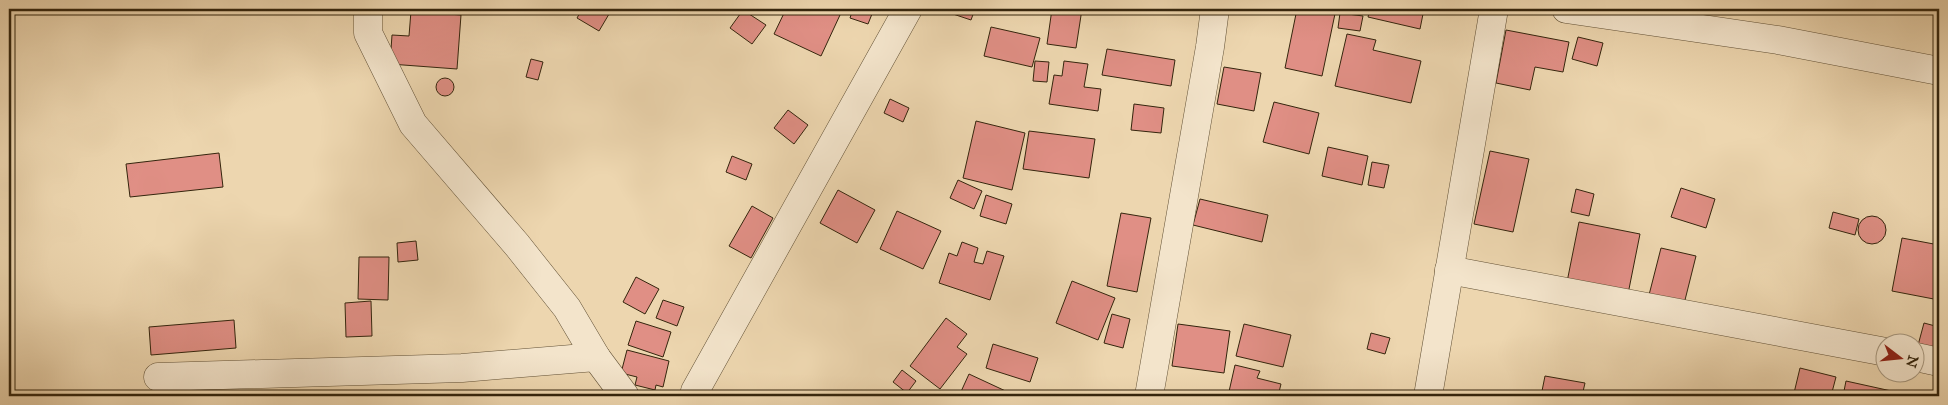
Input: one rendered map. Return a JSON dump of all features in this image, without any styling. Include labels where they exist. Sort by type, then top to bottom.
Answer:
[{"type":"street","points":[[368,9],[368,33],[413,124],[567,308],[596,357],[625,396]]},
{"type":"street","points":[[1148,396],[1215,9]]},
{"type":"street","points":[[1428,396],[1494,9]]},
{"type":"street","points":[[1566,9],[1778,40],[1939,71]]},
{"type":"street","points":[[694,396],[695,391],[793,217],[905,11]]},
{"type":"street","points":[[1450,270],[1876,350]]},
{"type":"street","points":[[158,377],[462,368],[596,357]]},
{"type":"street","points":[[1926,359],[1939,362]]},
{"type":"building","points":[[582,9],[612,9],[599,31],[577,18]]},
{"type":"building","points":[[786,9],[827,9],[840,15],[821,56],[774,34]]},
{"type":"building","points":[[853,9],[874,9],[868,24],[850,18]]},
{"type":"building","points":[[952,9],[975,9],[971,20],[950,13]]},
{"type":"building","points":[[1052,9],[1082,9],[1076,48],[1047,44]]},
{"type":"building","points":[[1297,9],[1336,9],[1322,76],[1285,68]]},
{"type":"building","points":[[1370,9],[1424,9],[1420,29],[1368,17]]},
{"type":"building","points":[[743,10],[766,25],[752,44],[730,28]]},
{"type":"building","points":[[411,11],[461,15],[457,69],[390,64],[392,35],[409,36]]},
{"type":"building","points":[[1340,13],[1363,16],[1360,31],[1338,28]]},
{"type":"building","points":[[991,27],[1040,38],[1032,67],[984,56]]},
{"type":"building","points":[[1506,30],[1569,42],[1563,72],[1535,67],[1530,90],[1496,83]]},
{"type":"building","points":[[1347,34],[1376,40],[1373,50],[1421,61],[1411,103],[1335,86]]},
{"type":"building","points":[[1578,37],[1603,43],[1597,66],[1572,59]]},
{"type":"building","points":[[1107,49],[1175,60],[1171,86],[1102,75]]},
{"type":"building","points":[[531,59],[543,62],[538,80],[526,77]]},
{"type":"building","points":[[1035,61],[1049,62],[1047,82],[1033,81]]},
{"type":"building","points":[[1064,61],[1088,64],[1084,87],[1101,89],[1098,111],[1049,104],[1054,75],[1062,76]]},
{"type":"building","points":[[1224,67],[1261,73],[1254,111],[1217,104]]},
{"type":"building","points":[[441,78],[449,78],[454,83],[452,94],[441,96],[436,91],[436,83]]},
{"type":"building","points":[[890,99],[909,108],[903,122],[884,113]]},
{"type":"building","points":[[1274,102],[1319,113],[1309,154],[1263,142]]},
{"type":"building","points":[[1134,104],[1164,108],[1161,133],[1131,130]]},
{"type":"building","points":[[788,110],[808,125],[794,144],[774,128]]},
{"type":"building","points":[[976,121],[1025,133],[1012,190],[963,178]]},
{"type":"building","points":[[1029,131],[1095,139],[1089,178],[1023,169]]},
{"type":"building","points":[[1328,147],[1368,156],[1362,185],[1322,176]]},
{"type":"building","points":[[1490,151],[1529,159],[1513,232],[1474,224]]},
{"type":"building","points":[[219,153],[223,187],[130,197],[126,164]]},
{"type":"building","points":[[732,156],[752,164],[746,180],[726,172]]},
{"type":"building","points":[[1372,162],[1389,165],[1384,188],[1368,185]]},
{"type":"building","points":[[958,180],[982,191],[974,209],[950,198]]},
{"type":"building","points":[[1681,188],[1715,199],[1706,228],[1671,217]]},
{"type":"building","points":[[1576,189],[1594,194],[1589,216],[1571,212]]},
{"type":"building","points":[[838,190],[875,210],[857,243],[820,223]]},
{"type":"building","points":[[986,195],[1012,204],[1006,224],[980,216]]},
{"type":"building","points":[[1200,199],[1268,215],[1262,242],[1193,225]]},
{"type":"building","points":[[752,206],[773,218],[751,258],[729,246]]},
{"type":"building","points":[[897,211],[941,231],[923,269],[880,249]]},
{"type":"building","points":[[1833,212],[1859,219],[1855,235],[1829,228]]},
{"type":"building","points":[[1121,213],[1151,218],[1137,292],[1107,286]]},
{"type":"building","points":[[1872,216],[1882,220],[1886,230],[1882,240],[1872,244],[1862,240],[1858,230],[1862,220]]},
{"type":"building","points":[[1579,222],[1640,234],[1627,299],[1566,287]]},
{"type":"building","points":[[1902,238],[1939,245],[1939,300],[1892,291]]},
{"type":"building","points":[[416,241],[418,260],[398,262],[397,243]]},
{"type":"building","points":[[962,242],[978,248],[974,262],[983,264],[987,251],[1004,256],[990,300],[939,283],[949,253],[957,256]]},
{"type":"building","points":[[1661,248],[1696,256],[1684,304],[1649,295]]},
{"type":"building","points":[[359,257],[389,257],[388,300],[358,299]]},
{"type":"building","points":[[636,277],[659,289],[645,314],[623,302]]},
{"type":"building","points":[[1072,281],[1115,298],[1098,340],[1056,323]]},
{"type":"building","points":[[663,300],[684,307],[677,326],[656,318]]},
{"type":"building","points":[[371,301],[372,336],[346,337],[345,303]]},
{"type":"building","points":[[1112,314],[1130,319],[1123,348],[1104,343]]},
{"type":"building","points":[[946,318],[967,334],[957,347],[967,354],[940,389],[910,366]]},
{"type":"building","points":[[234,320],[236,348],[151,355],[149,327]]},
{"type":"building","points":[[636,321],[671,332],[663,357],[628,345]]},
{"type":"building","points":[[1924,323],[1939,327],[1933,352],[1926,351],[1926,332],[1922,332]]},
{"type":"building","points":[[1178,324],[1230,331],[1224,373],[1172,366]]},
{"type":"building","points":[[1244,324],[1291,335],[1283,367],[1236,356]]},
{"type":"building","points":[[1371,333],[1390,338],[1385,354],[1367,349]]},
{"type":"building","points":[[993,344],[1038,358],[1030,382],[986,368]]},
{"type":"building","points":[[627,350],[669,361],[663,387],[656,385],[655,390],[635,385],[637,377],[621,373]]},
{"type":"building","points":[[1235,365],[1260,371],[1257,378],[1281,384],[1278,396],[1228,396]]},
{"type":"building","points":[[1800,368],[1836,377],[1831,396],[1809,396],[1794,393]]},
{"type":"building","points":[[902,370],[916,381],[907,393],[893,382]]},
{"type":"building","points":[[969,374],[1012,394],[1011,396],[959,396]]},
{"type":"building","points":[[1545,376],[1585,383],[1582,396],[1541,396]]},
{"type":"building","points":[[1846,381],[1914,396],[1843,396]]}]
